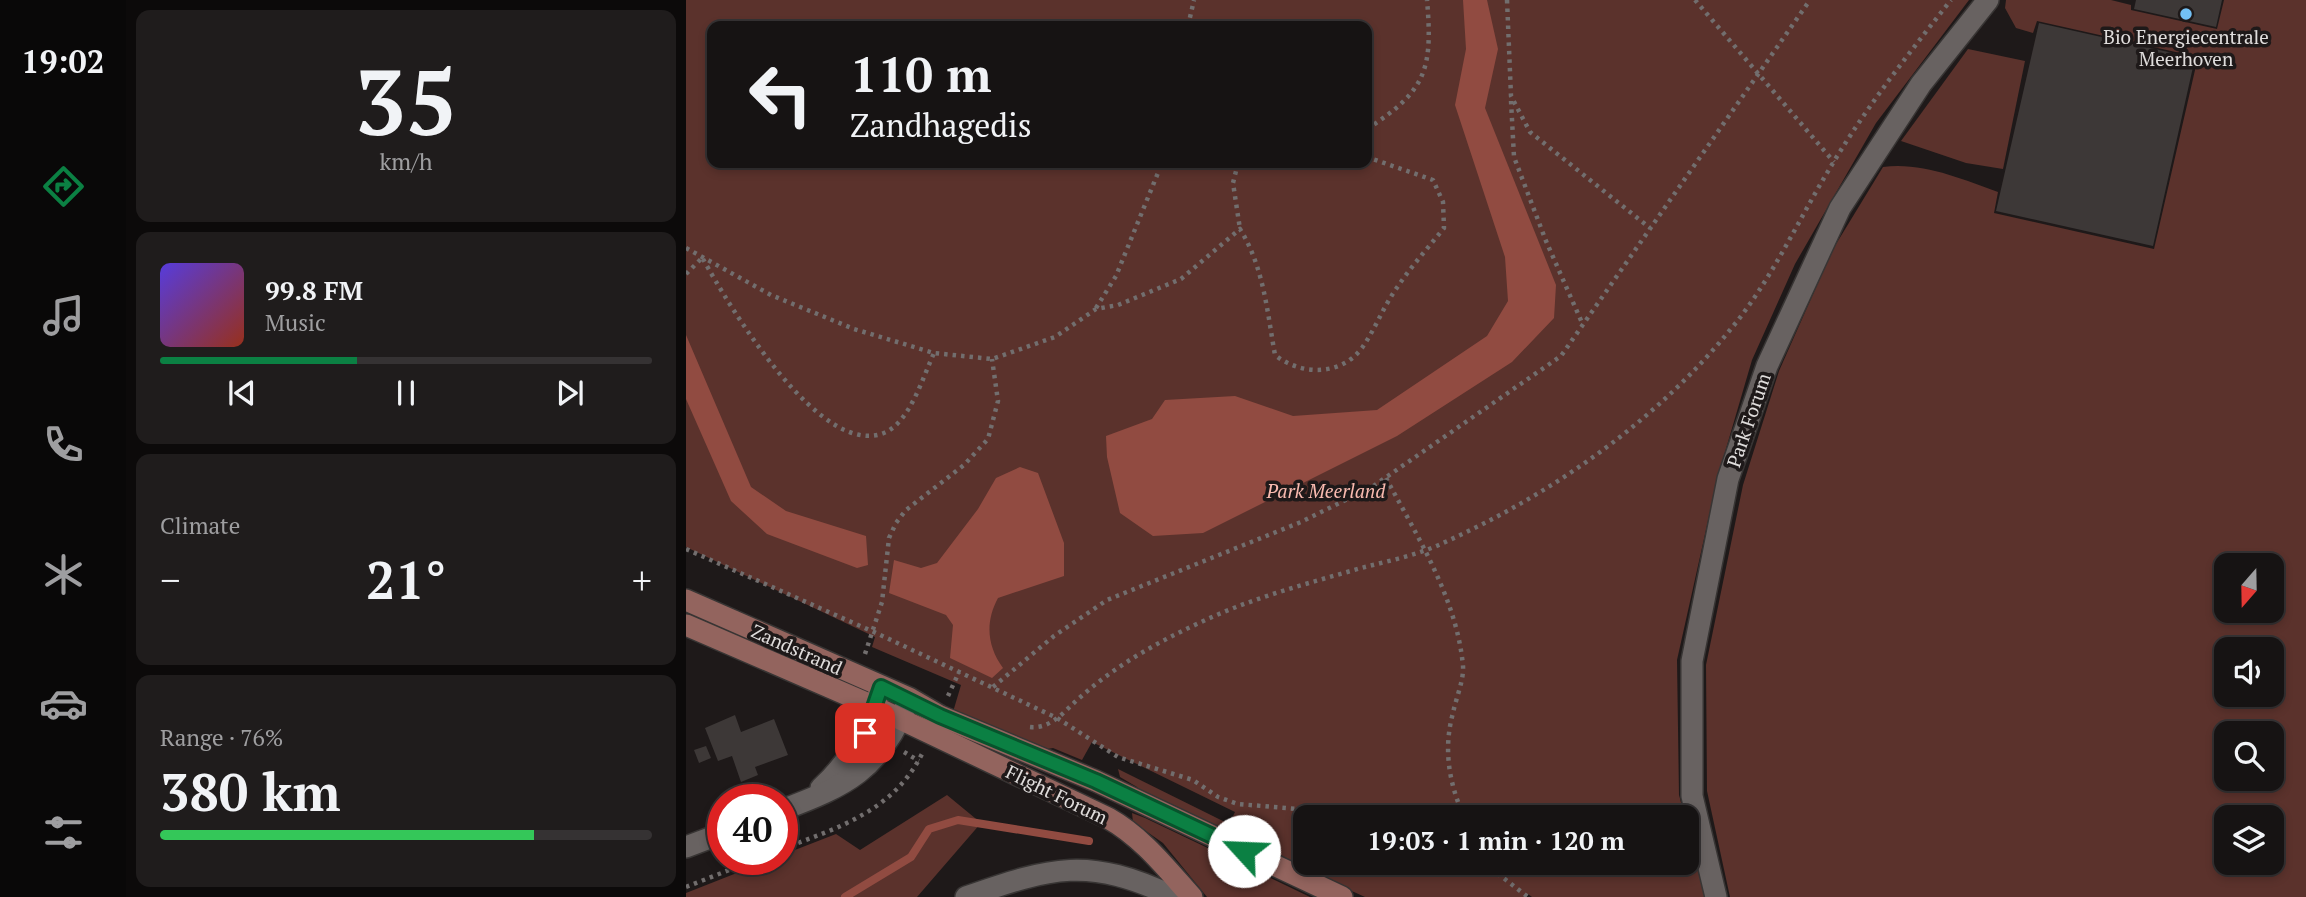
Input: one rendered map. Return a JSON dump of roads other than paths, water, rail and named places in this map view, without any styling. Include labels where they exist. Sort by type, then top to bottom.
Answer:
[{"type":"street","name":"Park Forum","points":[[1716,897],[1692,796],[1692,661],[1728,479],[1766,366],[1840,208],[1921,84],[1988,0]]},
{"type":"street","name":"Zandstrand","points":[[686,600],[877,696],[900,719]]},
{"type":"street","name":"Zandstrand","points":[[686,625],[877,696],[909,698]]},
{"type":"street","points":[[806,801],[833,777],[853,751],[865,733],[877,696]]},
{"type":"street","points":[[798,804],[834,791],[864,770],[887,743],[909,698]]},
{"type":"street","name":"Flight Forum","points":[[909,698],[940,716],[1096,781],[1342,897]]},
{"type":"street","name":"Flight Forum","points":[[900,719],[1126,828],[1150,849],[1192,897]]},
{"type":"street","points":[[686,847],[707,839]]},
{"type":"street","points":[[966,897],[1030,875],[1081,868],[1139,880],[1174,897]]},
{"type":"waterway","points":[[845,897],[911,857],[929,829],[958,820],[1089,841]]},
{"type":"place","name":"Bio Energiecentrale Meerhoven","points":[[2186,14]]},
{"type":"park label","name":"Park Meerland","points":[[1326,490]]}]
